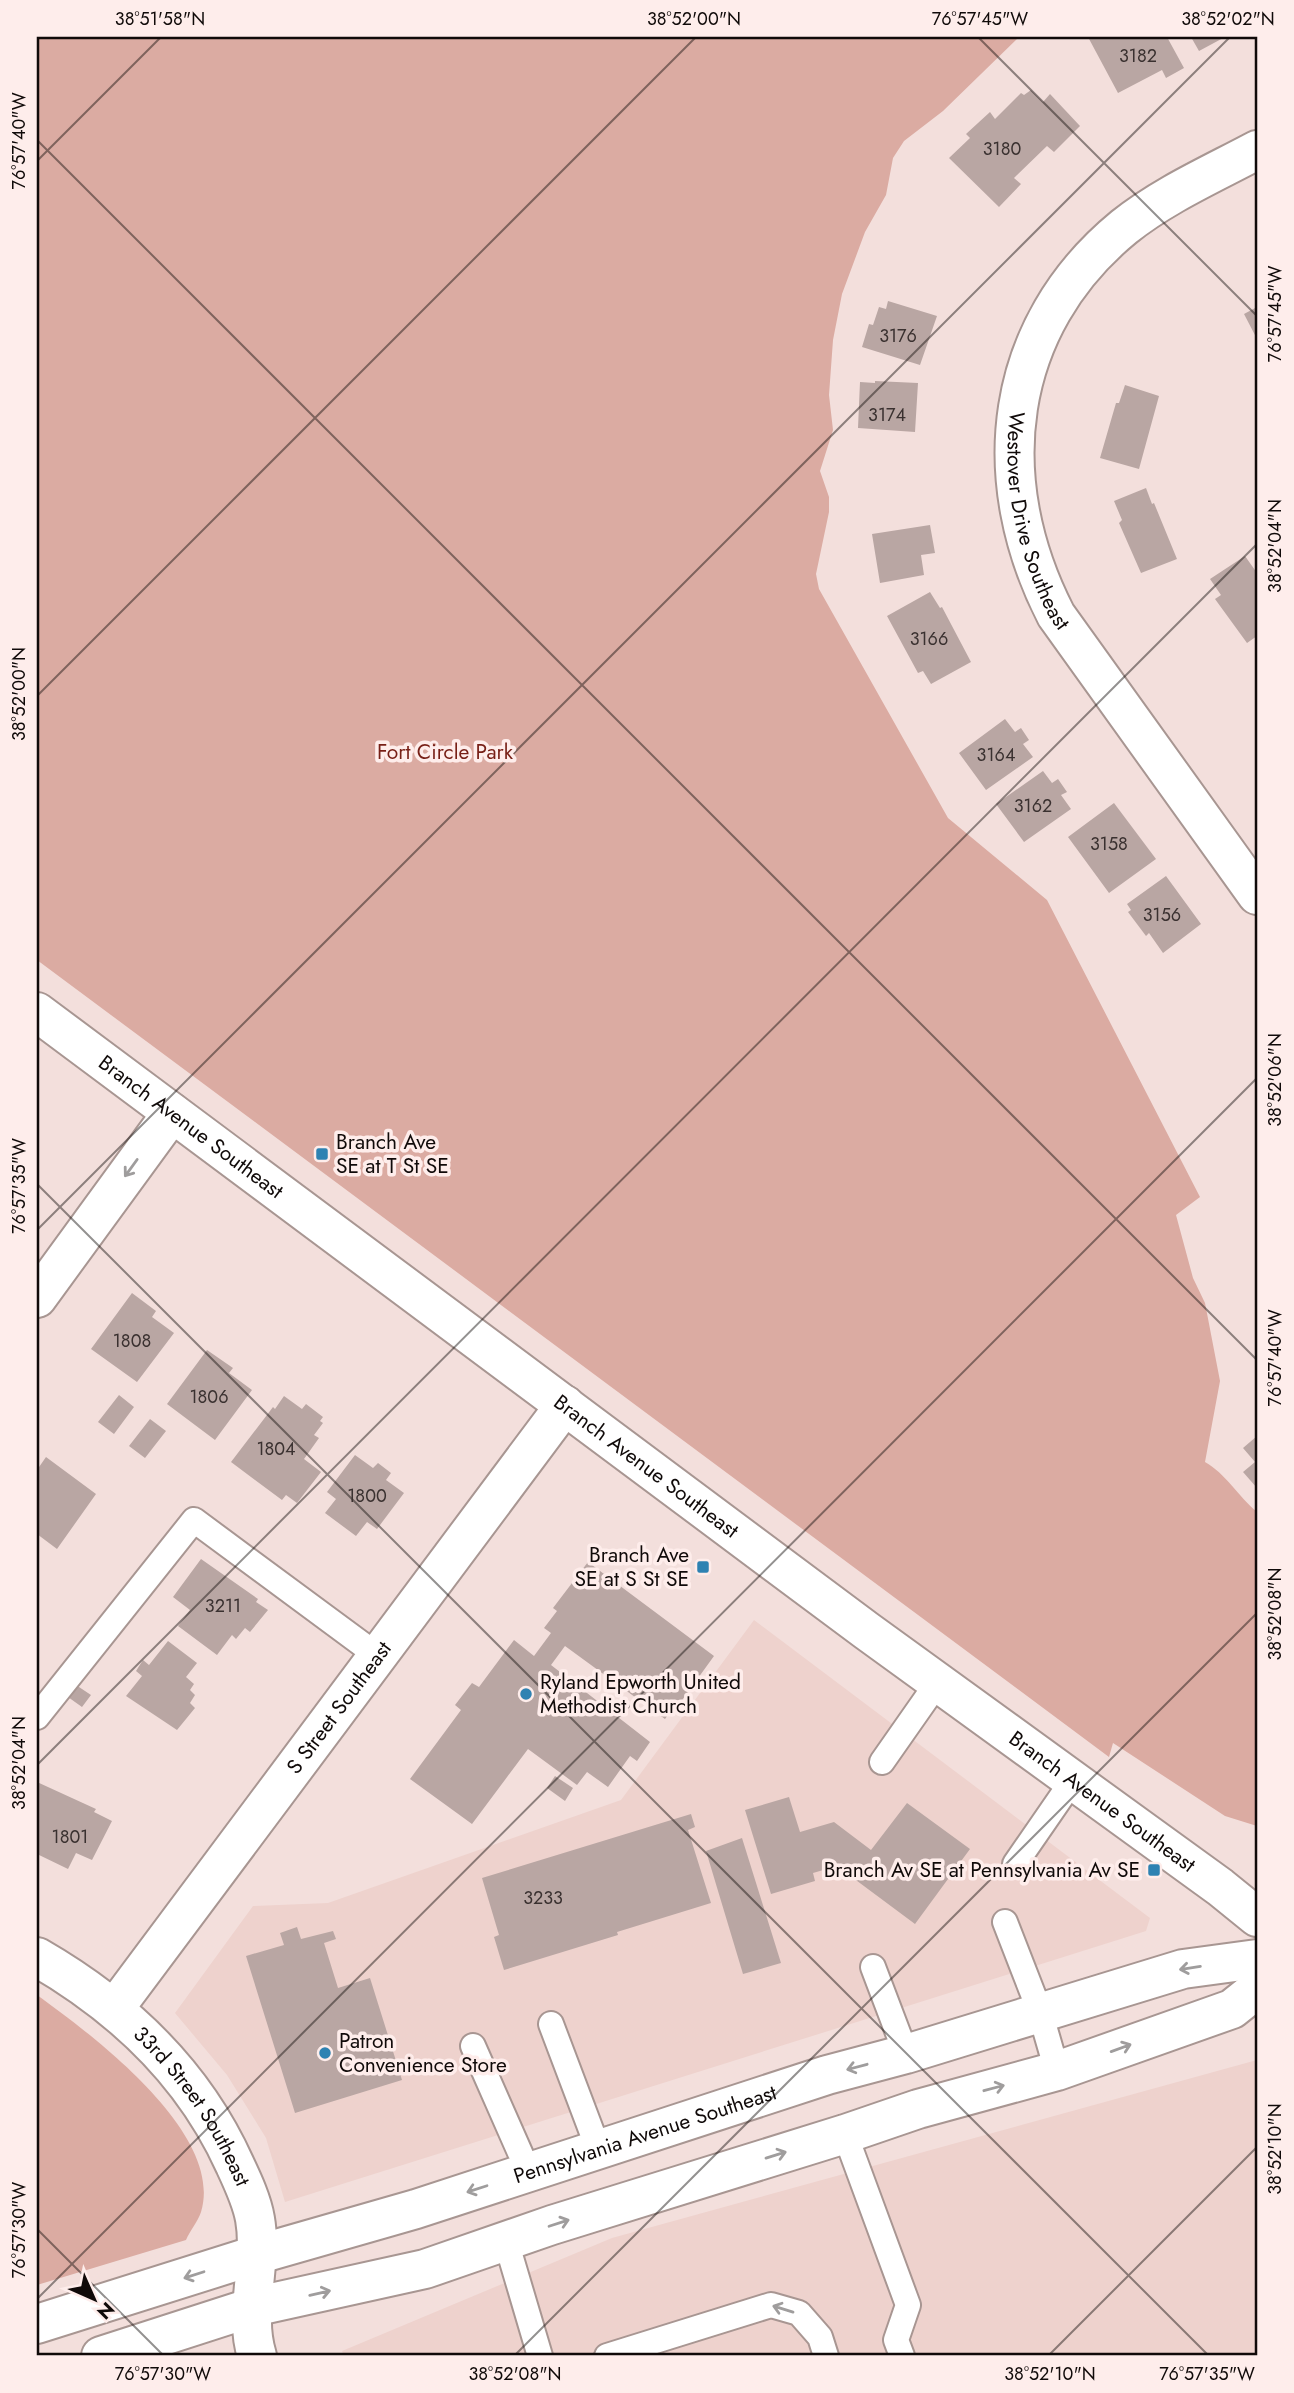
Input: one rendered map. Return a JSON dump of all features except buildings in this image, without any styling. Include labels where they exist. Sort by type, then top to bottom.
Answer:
[{"type":"main road","name":"Westover Drive Southeast","points":[[1257,150],[1161,201],[1125,226],[1079,273],[1053,309],[1025,368],[1013,452],[1018,509],[1024,537],[1032,563],[1056,615],[1257,895]]},
{"type":"main road","name":"Branch Avenue Southeast","points":[[37,1012],[938,1682],[1220,1886],[1257,1917]]},
{"type":"main road","points":[[37,1298],[172,1113]]},
{"type":"main road","name":"S Street Southeast","points":[[114,2009],[565,1405]]},
{"type":"main road","name":"33rd Street Southeast","points":[[37,1957],[114,2009],[164,2057],[191,2089],[214,2123],[242,2179],[255,2218],[259,2254],[253,2307],[253,2345],[257,2356]]},
{"type":"main road","name":"Pennsylvania Avenue Southeast","points":[[37,2324],[259,2254],[416,2209],[827,2075],[906,2054],[1183,1969],[1257,1959]]},
{"type":"main road","points":[[101,2356],[253,2307],[425,2269],[616,2204],[918,2109],[1057,2071],[1232,2009],[1257,1989]]},
{"type":"lane","points":[[37,1717],[194,1520],[378,1656]]},
{"type":"lane","points":[[883,1762],[938,1682]]},
{"type":"lane","points":[[1015,1864],[1073,1780]]},
{"type":"lane","points":[[1005,1922],[1040,2012],[1057,2071]]},
{"type":"lane","points":[[873,1967],[906,2054]]},
{"type":"lane","points":[[551,2024],[599,2151]]},
{"type":"lane","points":[[473,2046],[529,2173]]},
{"type":"lane","points":[[845,2134],[908,2305],[896,2340],[902,2356]]},
{"type":"lane","points":[[506,2241],[540,2356]]},
{"type":"lane","points":[[607,2356],[771,2305],[799,2314],[820,2337],[826,2356]]},
{"type":"shaded area","points":[[754,1620],[1150,1918],[1146,1931],[285,2202],[266,2138],[227,2075],[175,2013],[253,1906],[328,1903],[621,1800]]},
{"type":"shaded area","points":[[1257,2060],[1257,2356],[344,2356],[342,2351],[612,2238]]},
{"type":"green space","name":"Fort Circle Park","points":[[37,37],[1019,37],[943,111],[904,141],[893,158],[886,195],[865,232],[842,294],[833,340],[829,395],[833,430],[820,471],[829,497],[829,512],[816,574],[819,589],[948,818],[1047,900],[1200,1197],[1176,1215],[1193,1278],[1205,1303],[1220,1381],[1205,1462],[1219,1472],[1257,1512],[1257,1826],[1225,1816],[1113,1743],[1109,1757],[37,960]]},
{"type":"green space","points":[[37,1995],[89,2034],[148,2088],[174,2119],[193,2150],[203,2182],[201,2212],[186,2240],[37,2285]]},
{"type":"place","name":"Branch Ave SE at T St SE","points":[[322,1154]]},
{"type":"place","name":"Branch Ave SE at S St SE","points":[[703,1567]]},
{"type":"place","name":"Ryland Epworth United Methodist Church","points":[[526,1694]]},
{"type":"place","name":"Branch Av SE at Pennsylvania Av SE","points":[[1154,1870]]},
{"type":"place","name":"Patron Convenience Store","points":[[325,2053]]}]
